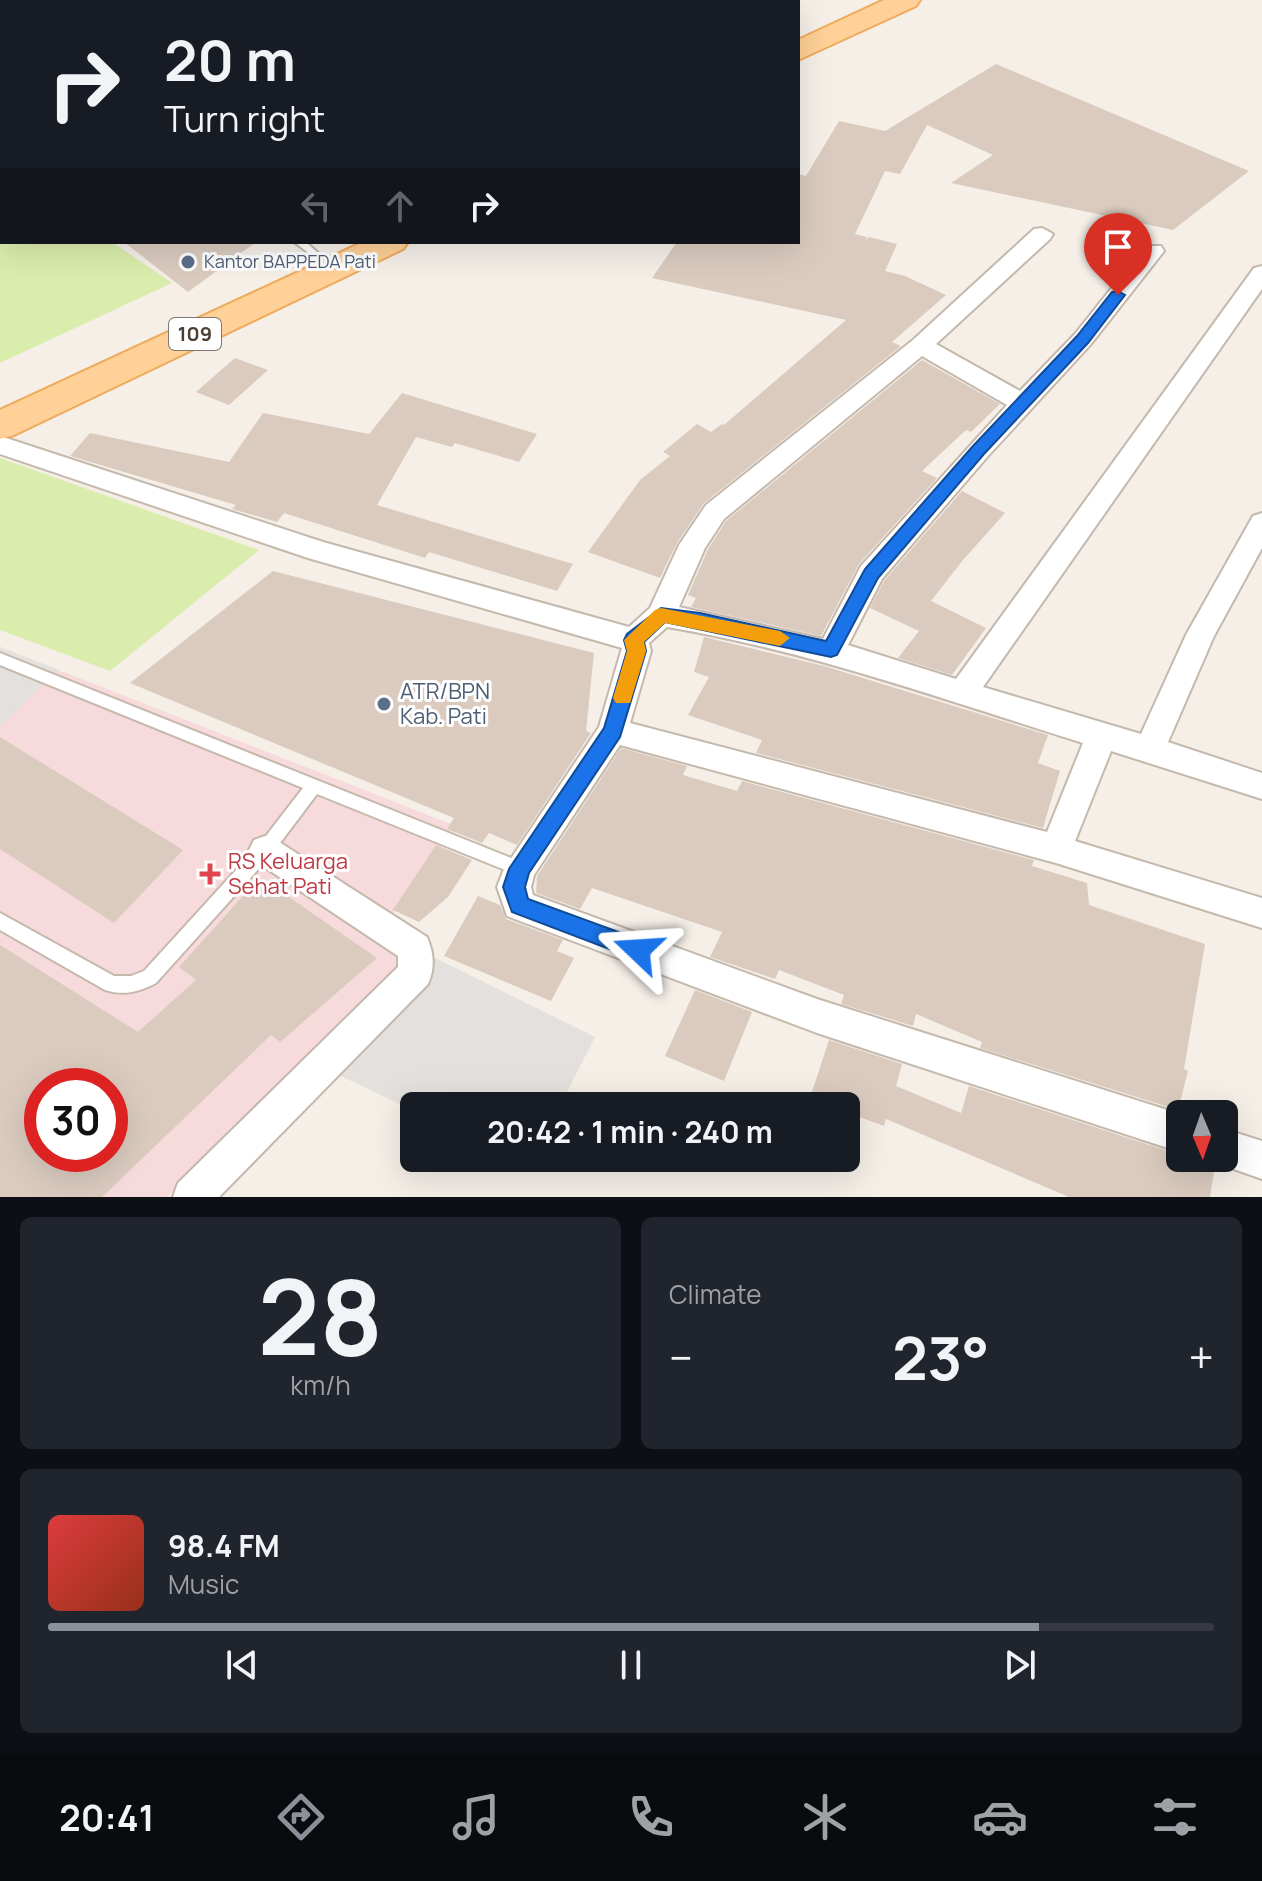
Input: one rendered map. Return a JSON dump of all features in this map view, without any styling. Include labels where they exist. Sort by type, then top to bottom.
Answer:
[{"type":"main road","points":[[800,31],[868,0]]},
{"type":"main road","points":[[800,50],[906,0]]},
{"type":"main road","name":"109","points":[[0,426],[387,244]]},
{"type":"main road","name":"109","points":[[0,399],[318,246]]},
{"type":"street","points":[[634,640],[661,615],[693,545],[715,512],[921,345],[1042,234]]},
{"type":"street","points":[[831,650],[871,573],[1083,339],[1153,251]]},
{"type":"street","points":[[963,692],[1262,273]]},
{"type":"street","points":[[921,345],[1023,403]]},
{"type":"street","points":[[0,445],[318,551],[634,640]]},
{"type":"street","points":[[1150,749],[1200,635],[1262,523]]},
{"type":"street","points":[[661,615],[700,620],[831,650],[1262,786]]},
{"type":"street","points":[[634,640],[637,651],[613,731],[520,869],[514,887],[519,905],[817,1016],[1166,1128]]},
{"type":"street","points":[[613,731],[1056,849],[1262,913]]},
{"type":"street","points":[[1056,849],[1101,737]]},
{"type":"street","points":[[192,1197],[416,973],[415,948],[265,850]]},
{"type":"street","points":[[1238,1152],[1262,1160]]},
{"type":"lane","points":[[0,659],[520,869]]},
{"type":"lane","points":[[0,921],[111,984],[132,985],[150,977],[265,850],[315,785]]},
{"type":"shaded area","name":"RS Keluarga Sehat Pati","points":[[0,647],[456,826],[386,923],[415,948],[168,1197],[0,1197]]},
{"type":"shaded area","points":[[0,647],[59,670],[0,726]]},
{"type":"shaded area","points":[[415,948],[595,1037],[567,1092],[400,1092],[400,1104],[322,1067]]},
{"type":"green space","points":[[0,244],[115,244],[172,283],[0,363]]},
{"type":"green space","points":[[0,458],[259,550],[110,671],[0,630]]},
{"type":"building","points":[[996,64],[1249,171],[1173,230],[951,183],[993,155],[927,125],[900,174],[885,171],[855,234],[867,237],[865,240],[869,237],[897,244],[885,271],[905,276],[946,295],[892,342],[901,346],[704,503],[677,543],[660,578],[588,552],[640,480],[670,456],[663,452],[697,424],[711,432],[724,425],[846,320],[652,278],[676,244],[800,244],[800,174],[806,176],[839,121],[885,131]]},
{"type":"building","name":"Kantor BAPPEDA Pati","points":[[127,244],[253,244],[188,292]]},
{"type":"building","points":[[235,358],[268,370],[229,405],[196,392]]},
{"type":"building","points":[[922,360],[1000,404],[971,432],[966,430],[922,471],[937,478],[859,564],[821,636],[691,607],[696,598],[688,595],[708,549],[726,521]]},
{"type":"building","points":[[402,393],[537,434],[519,462],[455,443],[452,447],[416,437],[377,505],[573,564],[557,591],[429,552],[425,558],[284,513],[277,522],[232,509],[236,505],[70,456],[90,433],[229,462],[263,413],[369,434]]},
{"type":"building","points":[[962,491],[1005,513],[931,601],[986,628],[952,675],[898,658],[919,631],[870,608],[884,581]]},
{"type":"building","name":"ATR/BPN Kab. Pati","points":[[273,571],[594,653],[586,731],[591,733],[517,845],[489,833],[482,843],[447,829],[454,818],[130,683]]},
{"type":"building","points":[[704,637],[824,666],[1048,735],[1038,763],[1060,771],[1043,828],[756,753],[762,740],[688,715],[709,677],[694,672]]},
{"type":"building","points":[[0,737],[183,850],[114,923],[0,849]]},
{"type":"building","points":[[621,748],[687,766],[683,775],[737,791],[742,781],[1034,860],[1032,866],[1087,883],[1089,905],[1205,944],[1184,1069],[1188,1071],[1181,1100],[1166,1100],[1166,1106],[980,1048],[982,1042],[916,1014],[913,1026],[841,1004],[844,995],[779,970],[775,979],[710,957],[722,932],[592,888],[580,909],[536,893],[537,876]]},
{"type":"building","points":[[436,845],[472,860],[448,897],[419,922],[393,910]]},
{"type":"building","points":[[260,877],[377,958],[280,1042],[271,1035],[102,1197],[0,1197],[0,945],[138,1032],[196,980],[179,967]]},
{"type":"building","points":[[478,896],[500,905],[506,919],[563,940],[557,951],[574,958],[551,1001],[444,956]]},
{"type":"building","points":[[695,990],[752,1012],[724,1081],[665,1056]]},
{"type":"building","points":[[829,1040],[902,1064],[896,1086],[961,1113],[969,1086],[1166,1150],[1166,1172],[1214,1172],[1210,1197],[1069,1197],[886,1119],[884,1126],[860,1117],[860,1092],[812,1092]]},
{"type":"slow traffic","points":[[623,698],[637,651],[634,640],[661,615],[700,620],[780,638]]},
{"type":"place","name":"Kantor BAPPEDA Pati","points":[[188,262]]},
{"type":"place","name":"ATR/BPN Kab. Pati","points":[[384,704]]},
{"type":"place","name":"RS Keluarga Sehat Pati","points":[[210,874]]},
{"type":"route","points":[[638,950],[519,905],[514,887],[520,869],[613,731],[637,651],[634,640],[661,615],[700,620],[831,650],[871,573],[979,450],[1083,339],[1118,295]]}]
